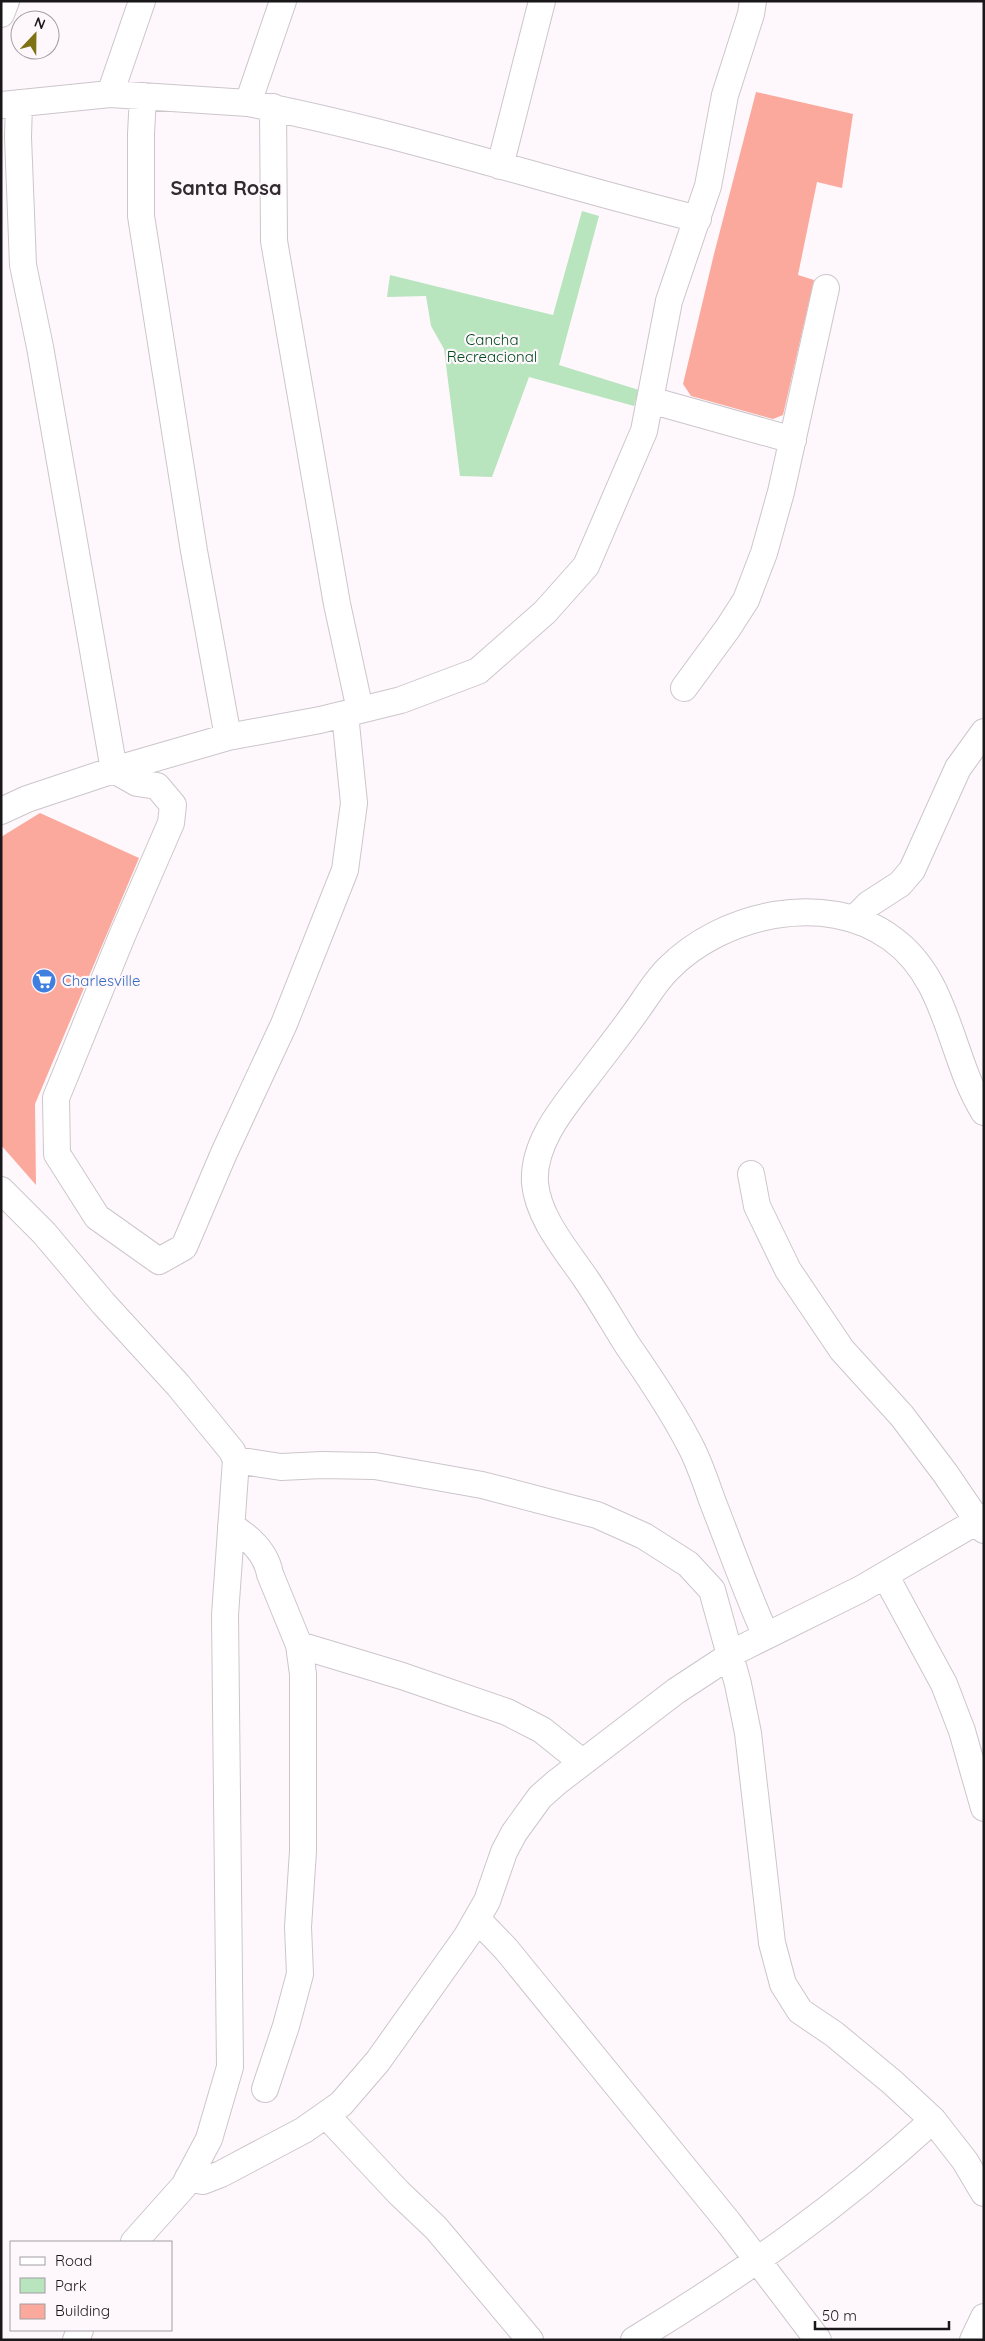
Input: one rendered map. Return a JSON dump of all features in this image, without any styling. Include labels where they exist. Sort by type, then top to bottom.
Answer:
[{"type":"street","points":[[1,14],[6,1]]},
{"type":"street","points":[[110,94],[142,1]]},
{"type":"street","points":[[283,1],[260,105],[274,241],[337,604],[353,712],[354,803],[345,870],[284,1024],[238,1120],[184,1247],[159,1261],[97,1217],[57,1154],[56,1098],[122,936],[171,823],[173,805],[157,786],[137,784],[114,770],[40,347],[23,265],[18,137],[10,104],[110,94],[260,105],[302,113],[600,195],[698,219]]},
{"type":"street","points":[[500,166],[542,1]]},
{"type":"street","points":[[1,811],[27,799],[114,770],[228,737],[353,712],[401,700],[478,671],[545,612],[586,566],[644,431],[669,301],[708,186],[725,95],[752,14],[752,1]]},
{"type":"street","points":[[143,96],[141,134],[142,216],[194,551],[228,737]]},
{"type":"street","points":[[684,688],[746,600],[764,553],[793,440],[826,288]]},
{"type":"street","points":[[650,400],[793,440]]},
{"type":"street","points":[[854,919],[869,904],[900,884],[912,870],[958,768],[984,732]]},
{"type":"street","points":[[958,768],[970,769],[984,760]]},
{"type":"street","points":[[766,1636],[692,1450],[660,1393],[545,1216],[536,1193],[536,1161],[543,1141],[653,986],[680,957],[710,938],[764,917],[805,912],[826,913],[854,919],[879,930],[905,949],[928,977],[944,1013],[971,1088],[984,1112]]},
{"type":"street","points":[[188,2178],[203,2181],[220,2174],[304,2130],[341,2104],[378,2061],[477,1919],[497,1877],[504,1852],[526,1815],[546,1792],[582,1762],[676,1690],[731,1654],[885,1575],[982,1522],[902,1416],[842,1350],[788,1270],[757,1206],[751,1174]]},
{"type":"street","points":[[1,1190],[44,1233],[103,1303],[178,1384],[232,1452],[236,1460],[225,1616],[230,2067],[209,2140],[184,2186],[135,2241]]},
{"type":"street","points":[[236,1460],[281,1467],[322,1465],[375,1466],[482,1485],[597,1515],[644,1536],[688,1564],[712,1590],[731,1654],[748,1733],[750,1769],[758,1819],[774,1957],[783,1984],[800,2011],[834,2034],[892,2082],[933,2120],[966,2161],[984,2193]]},
{"type":"street","points":[[231,1526],[253,1543],[268,1562],[270,1574],[299,1645],[303,1674],[303,1851],[298,1918],[300,1974],[286,2026],[265,2090]]},
{"type":"street","points":[[885,1575],[944,1684],[962,1731],[984,1808]]},
{"type":"street","points":[[299,1645],[376,1668],[507,1712],[542,1730],[582,1762]]},
{"type":"street","points":[[477,1919],[506,1949],[758,2261],[818,2340]]},
{"type":"street","points":[[326,2115],[399,2193],[436,2228],[530,2340]]},
{"type":"street","points":[[634,2340],[758,2261],[846,2196],[933,2120]]},
{"type":"street","points":[[973,2340],[984,2317]]},
{"type":"green space","name":"Cancha Recreacional","points":[[582,211],[599,216],[559,365],[639,390],[634,406],[529,377],[492,477],[460,476],[444,349],[431,326],[426,296],[387,297],[390,275],[553,315]]},
{"type":"building","points":[[756,92],[853,114],[842,188],[817,182],[798,275],[814,280],[783,415],[773,419],[691,396],[683,384]]},
{"type":"building","name":"Charlesville","points":[[40,813],[139,858],[35,1104],[36,1185],[1,1145],[1,837]]},
{"type":"place","name":"Charlesville","points":[[44,981]]},
{"type":"district","name":"Santa Rosa","points":[[226,188]]}]
